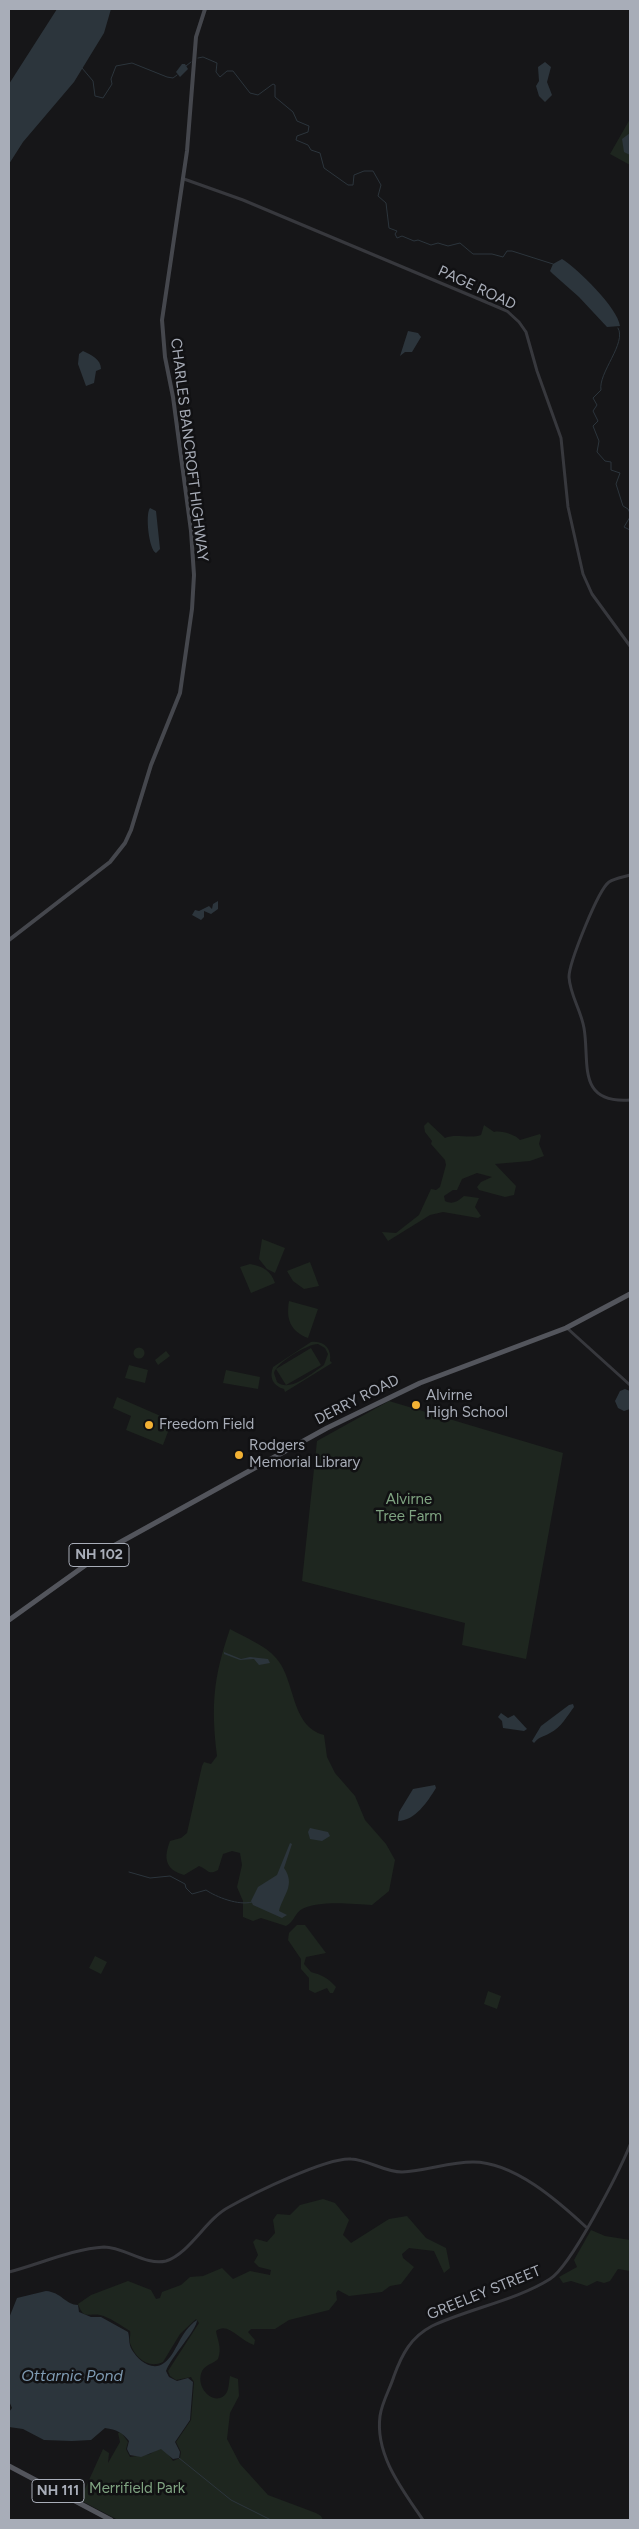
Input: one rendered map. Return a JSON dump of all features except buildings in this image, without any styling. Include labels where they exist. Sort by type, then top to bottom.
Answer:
[{"type":"main road","name":"CHARLES BANCROFT HIGHWAY","points":[[9,940],[21,928],[108,864],[125,843],[182,684],[193,592],[193,563],[173,397],[164,357],[162,320],[184,179],[192,111],[196,37],[204,9]]},
{"type":"main road","name":"DERRY ROAD","points":[[9,1620],[108,1549],[327,1428],[420,1383],[573,1325],[630,1294]]},
{"type":"main road","name":"NH 111","points":[[9,2466],[111,2520]]},
{"type":"street","name":"PAGE ROAD","points":[[184,179],[243,200],[507,311],[519,322],[529,340],[537,371],[561,438],[568,507],[582,574],[592,594],[630,646]]},
{"type":"street","points":[[630,875],[608,882],[600,894],[572,962],[569,976],[584,1026],[586,1072],[589,1080],[595,1090],[605,1097],[620,1101],[630,1100]]},
{"type":"street","points":[[573,1325],[573,1333]]},
{"type":"street","points":[[566,1328],[630,1385]]},
{"type":"street","name":"GREELEY STREET","points":[[423,2520],[390,2467],[383,2451],[380,2434],[380,2416],[383,2404],[406,2348],[417,2335],[432,2326],[550,2279],[566,2263],[630,2145]]},
{"type":"street","points":[[9,2272],[89,2249],[122,2250],[152,2260],[165,2261],[181,2251],[214,2217],[228,2207],[307,2171],[349,2159],[400,2172],[468,2163],[491,2165],[517,2176],[552,2197],[586,2227]]},
{"type":"green space","points":[[630,119],[630,165],[610,154]]},
{"type":"green space","points":[[428,1122],[445,1138],[481,1135],[484,1125],[494,1132],[508,1133],[520,1140],[540,1134],[539,1144],[544,1156],[530,1161],[495,1164],[516,1186],[514,1195],[505,1197],[479,1190],[477,1187],[481,1182],[492,1177],[477,1173],[462,1179],[457,1190],[453,1190],[444,1196],[445,1201],[450,1203],[464,1196],[479,1198],[475,1207],[481,1216],[478,1218],[443,1212],[430,1215],[388,1241],[382,1232],[396,1233],[419,1215],[431,1189],[436,1190],[440,1187],[446,1165],[445,1160],[431,1144],[432,1141],[425,1132],[424,1126]]},
{"type":"green space","points":[[262,1239],[285,1248],[275,1273],[267,1269],[259,1259]]},
{"type":"green space","points":[[310,1262],[319,1286],[304,1289],[293,1281],[287,1271]]},
{"type":"green space","points":[[250,1264],[266,1270],[275,1283],[251,1293],[240,1267]]},
{"type":"green space","points":[[289,1301],[318,1309],[308,1338],[293,1328],[288,1313]]},
{"type":"green space","points":[[311,1342],[320,1342],[326,1346],[332,1363],[285,1392],[284,1389],[277,1386],[273,1381],[271,1375],[273,1367]],"holes":[[[318,1344],[325,1348],[328,1354],[324,1365],[313,1373],[294,1384],[282,1385],[277,1382],[274,1373],[286,1359],[313,1345]]]},
{"type":"green space","points":[[139,1347],[145,1353],[139,1359],[133,1353]]},
{"type":"green space","points":[[311,1348],[321,1365],[286,1385],[276,1369]]},
{"type":"green space","points":[[166,1351],[170,1356],[158,1365],[155,1360]]},
{"type":"green space","points":[[129,1365],[148,1370],[145,1383],[125,1378]]},
{"type":"green space","points":[[226,1370],[260,1377],[258,1389],[223,1383]]},
{"type":"green space","name":"Freedom Field","points":[[117,1397],[172,1421],[163,1445],[126,1430],[131,1416],[113,1408]]},
{"type":"green space","name":"Alvirne Tree Farm","points":[[389,1401],[563,1453],[526,1659],[462,1645],[465,1623],[302,1581],[317,1441]]},
{"type":"green space","points":[[230,1629],[260,1645],[276,1658],[287,1678],[299,1712],[313,1730],[324,1735],[327,1757],[335,1773],[355,1796],[365,1820],[386,1844],[395,1860],[389,1891],[372,1905],[317,1904],[302,1909],[286,1926],[261,1918],[253,1921],[243,1917],[243,1901],[237,1887],[242,1865],[240,1853],[232,1851],[223,1854],[218,1870],[212,1872],[199,1866],[184,1875],[169,1866],[167,1862],[168,1847],[170,1841],[181,1838],[187,1833],[202,1766],[204,1762],[211,1764],[217,1756],[214,1722],[215,1692],[220,1662]]},
{"type":"green space","points":[[297,1925],[305,1925],[326,1953],[306,1957],[304,1964],[311,1972],[325,1977],[336,1987],[333,1993],[330,1993],[327,1988],[315,1993],[309,1990],[309,1978],[301,1969],[301,1959],[288,1940],[289,1933]]},
{"type":"green space","points":[[95,1956],[107,1962],[101,1974],[89,1968]]},
{"type":"green space","points":[[488,1991],[501,1996],[497,2009],[484,2004]]},
{"type":"green space","name":"Merrifield Park","points":[[323,2199],[335,2203],[349,2220],[343,2235],[351,2243],[389,2219],[407,2216],[426,2238],[446,2248],[450,2268],[444,2273],[434,2251],[409,2248],[402,2254],[403,2258],[414,2267],[401,2284],[390,2286],[382,2292],[349,2296],[338,2290],[336,2293],[337,2300],[329,2310],[289,2320],[275,2329],[251,2329],[248,2332],[255,2340],[254,2345],[225,2328],[216,2331],[220,2352],[218,2359],[202,2371],[201,2384],[208,2395],[218,2398],[223,2397],[227,2392],[230,2376],[238,2379],[239,2396],[230,2413],[227,2439],[240,2464],[268,2495],[316,2513],[323,2520],[118,2520],[80,2500],[103,2449],[109,2453],[108,2463],[120,2442],[118,2433],[121,2432],[128,2442],[126,2449],[130,2457],[150,2454],[159,2448],[164,2448],[173,2461],[180,2458],[181,2452],[176,2442],[191,2420],[194,2382],[191,2377],[176,2380],[170,2376],[168,2371],[199,2323],[196,2319],[180,2334],[163,2362],[152,2364],[143,2361],[135,2353],[130,2343],[130,2331],[104,2316],[84,2314],[78,2304],[91,2295],[128,2281],[151,2290],[156,2299],[160,2298],[162,2292],[181,2285],[190,2277],[203,2276],[222,2268],[233,2279],[250,2271],[270,2275],[271,2270],[259,2267],[254,2262],[258,2255],[253,2242],[256,2239],[267,2242],[275,2233],[273,2220],[277,2214],[290,2215],[300,2205]]},
{"type":"green space","points":[[591,2230],[605,2236],[630,2240],[630,2271],[618,2269],[610,2281],[604,2283],[597,2281],[587,2286],[571,2281],[563,2283],[559,2277],[577,2267],[574,2260]]},
{"type":"water","points":[[57,9],[111,9],[104,33],[74,82],[23,142],[9,164],[9,84]]},
{"type":"water","points":[[545,62],[551,67],[547,82],[552,95],[545,102],[539,96],[536,86],[539,81],[538,67]]},
{"type":"water","points":[[182,64],[185,64],[188,69],[180,77],[176,72]]},
{"type":"water","points":[[630,133],[630,155],[624,152],[622,139]]},
{"type":"water","points":[[562,259],[586,279],[605,299],[618,318],[620,326],[607,327],[579,297],[550,271],[553,264]]},
{"type":"water","points":[[408,331],[418,333],[421,337],[412,352],[405,352],[400,356]]},
{"type":"water","points":[[83,351],[97,360],[101,366],[101,369],[96,371],[94,383],[86,386],[78,364],[79,354]]},
{"type":"water","points":[[150,508],[156,511],[160,549],[156,553],[151,546],[148,532]]},
{"type":"water","points":[[218,901],[218,909],[211,914],[204,911],[204,917],[201,920],[192,915],[195,910],[199,911],[209,906],[212,909],[213,904]]},
{"type":"water","points":[[625,1389],[630,1391],[630,1409],[624,1411],[618,1408],[615,1401],[620,1391]]},
{"type":"water","points":[[224,1652],[241,1659],[250,1657],[268,1659],[270,1663],[259,1665],[254,1659],[240,1660],[224,1654]]},
{"type":"water","points":[[573,1704],[574,1707],[564,1722],[554,1731],[534,1743],[532,1741],[541,1726]]},
{"type":"water","points":[[501,1713],[508,1718],[514,1715],[527,1729],[524,1731],[503,1728],[502,1721],[498,1717]]},
{"type":"water","points":[[435,1785],[436,1788],[429,1799],[415,1814],[410,1818],[398,1821],[399,1812],[413,1789]]},
{"type":"water","points":[[310,1828],[328,1832],[330,1836],[322,1841],[310,1839],[308,1832]]},
{"type":"water","points":[[290,1843],[292,1844],[284,1868],[289,1885],[279,1911],[287,1915],[282,1918],[253,1905],[251,1901],[258,1887],[277,1875]]},
{"type":"water","name":"Ottarnic Pond","points":[[46,2291],[78,2305],[79,2312],[91,2317],[101,2317],[128,2332],[130,2345],[138,2358],[146,2364],[155,2366],[164,2363],[168,2359],[186,2331],[197,2320],[193,2330],[166,2371],[169,2377],[177,2381],[188,2378],[193,2382],[190,2420],[175,2442],[180,2452],[179,2458],[173,2459],[161,2449],[141,2457],[130,2455],[127,2449],[129,2441],[121,2433],[105,2428],[91,2440],[72,2441],[44,2440],[23,2429],[9,2427],[9,2412],[12,2408],[9,2401],[9,2318],[17,2298]]},
{"type":"waterway","points":[[198,58],[203,57],[217,63],[216,72],[220,77],[227,71],[233,71],[250,93],[258,95],[273,84],[275,85],[275,97],[293,112],[297,121],[309,126],[308,132],[297,136],[296,140],[308,145],[311,150],[320,153],[324,168],[348,185],[353,185],[354,175],[364,171],[373,171],[381,185],[378,196],[386,203],[389,228],[397,231],[395,234],[397,238],[402,236],[431,245],[438,243],[448,246],[460,243],[473,254],[492,254],[503,257],[507,251],[512,251],[553,264]]},
{"type":"waterway","points":[[186,66],[191,62]]},
{"type":"waterway","points":[[82,68],[93,81],[95,96],[103,98],[112,84],[111,79],[116,66],[132,63],[167,77],[173,78],[177,75]]},
{"type":"waterway","points":[[618,328],[620,334],[619,342],[604,375],[601,390],[593,398],[597,405],[593,411],[598,421],[593,426],[599,441],[597,452],[605,461],[611,462],[611,470],[620,473],[616,484],[623,506],[630,513]]},
{"type":"waterway","points":[[630,517],[624,527],[630,530]]},
{"type":"waterway","points":[[129,1872],[150,1878],[170,1876],[185,1884],[192,1894],[206,1890],[228,1900],[241,1903],[252,1902]]},
{"type":"waterway","points":[[179,2458],[231,2500],[271,2520]]},
{"type":"place","name":"Alvirne High School","points":[[416,1405]]},
{"type":"place","name":"Freedom Field","points":[[149,1425]]},
{"type":"place","name":"Rodgers Memorial Library","points":[[239,1455]]}]
